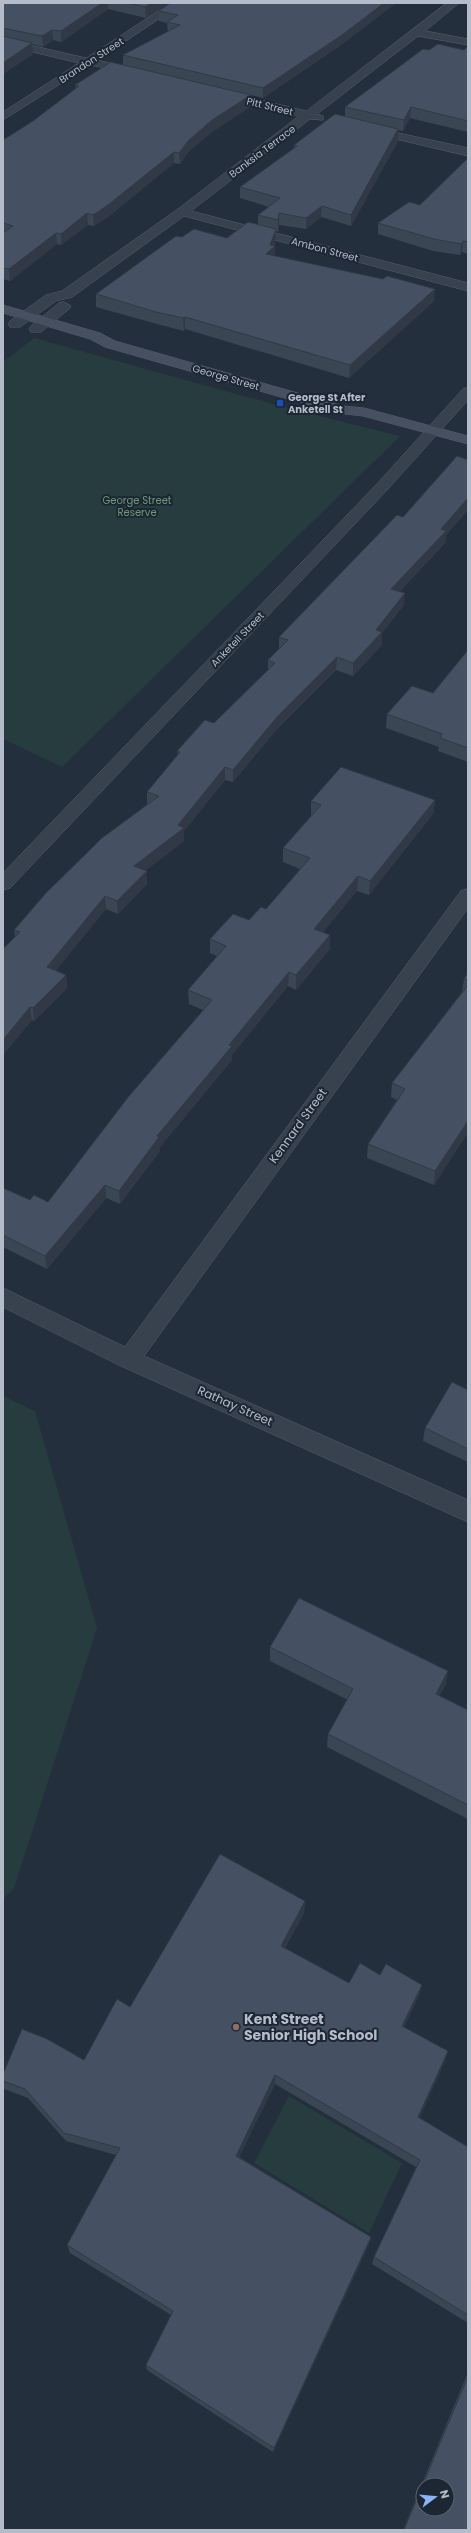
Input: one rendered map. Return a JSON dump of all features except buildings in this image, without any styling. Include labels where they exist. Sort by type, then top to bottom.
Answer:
[{"type":"main road","name":"George Street","points":[[3,309],[26,315],[41,325],[90,344],[110,344],[342,410],[354,419],[428,435],[468,440]]},
{"type":"main road","name":"George Street","points":[[9,322],[41,325]]},
{"type":"main road","name":"George Street","points":[[428,435],[468,452]]},
{"type":"street","name":"Brandon Street","points":[[3,117],[178,3]]},
{"type":"street","name":"Banksia Terrace","points":[[9,322],[26,315],[51,298],[67,294],[182,212],[310,116],[415,32],[454,3]]},
{"type":"street","points":[[415,32],[468,42]]},
{"type":"street","points":[[3,42],[142,74]]},
{"type":"street","name":"Pitt Street","points":[[210,91],[331,121]]},
{"type":"street","points":[[361,128],[468,152]]},
{"type":"street","name":"Ambon Street","points":[[182,212],[468,286]]},
{"type":"street","name":"Banksia Terrace","points":[[41,325],[67,304],[67,294]]},
{"type":"street","name":"Anketell Street","points":[[3,884],[377,493],[468,392]]},
{"type":"street","name":"Kennard Street","points":[[129,1358],[468,895]]},
{"type":"street","name":"Rathay Street","points":[[3,1297],[129,1358],[468,1511]]},
{"type":"green space","name":"George Street Reserve","points":[[34,338],[287,408],[400,436],[62,767],[3,739],[3,362]]},
{"type":"green space","points":[[3,1396],[35,1411],[97,1628],[14,1888],[3,1899]]},
{"type":"green space","points":[[289,2096],[402,2163],[369,2233],[254,2163]]},
{"type":"place","name":"George St After Anketell St","points":[[280,403]]},
{"type":"place","name":"Kent Street Senior High School","points":[[236,2027]]}]
